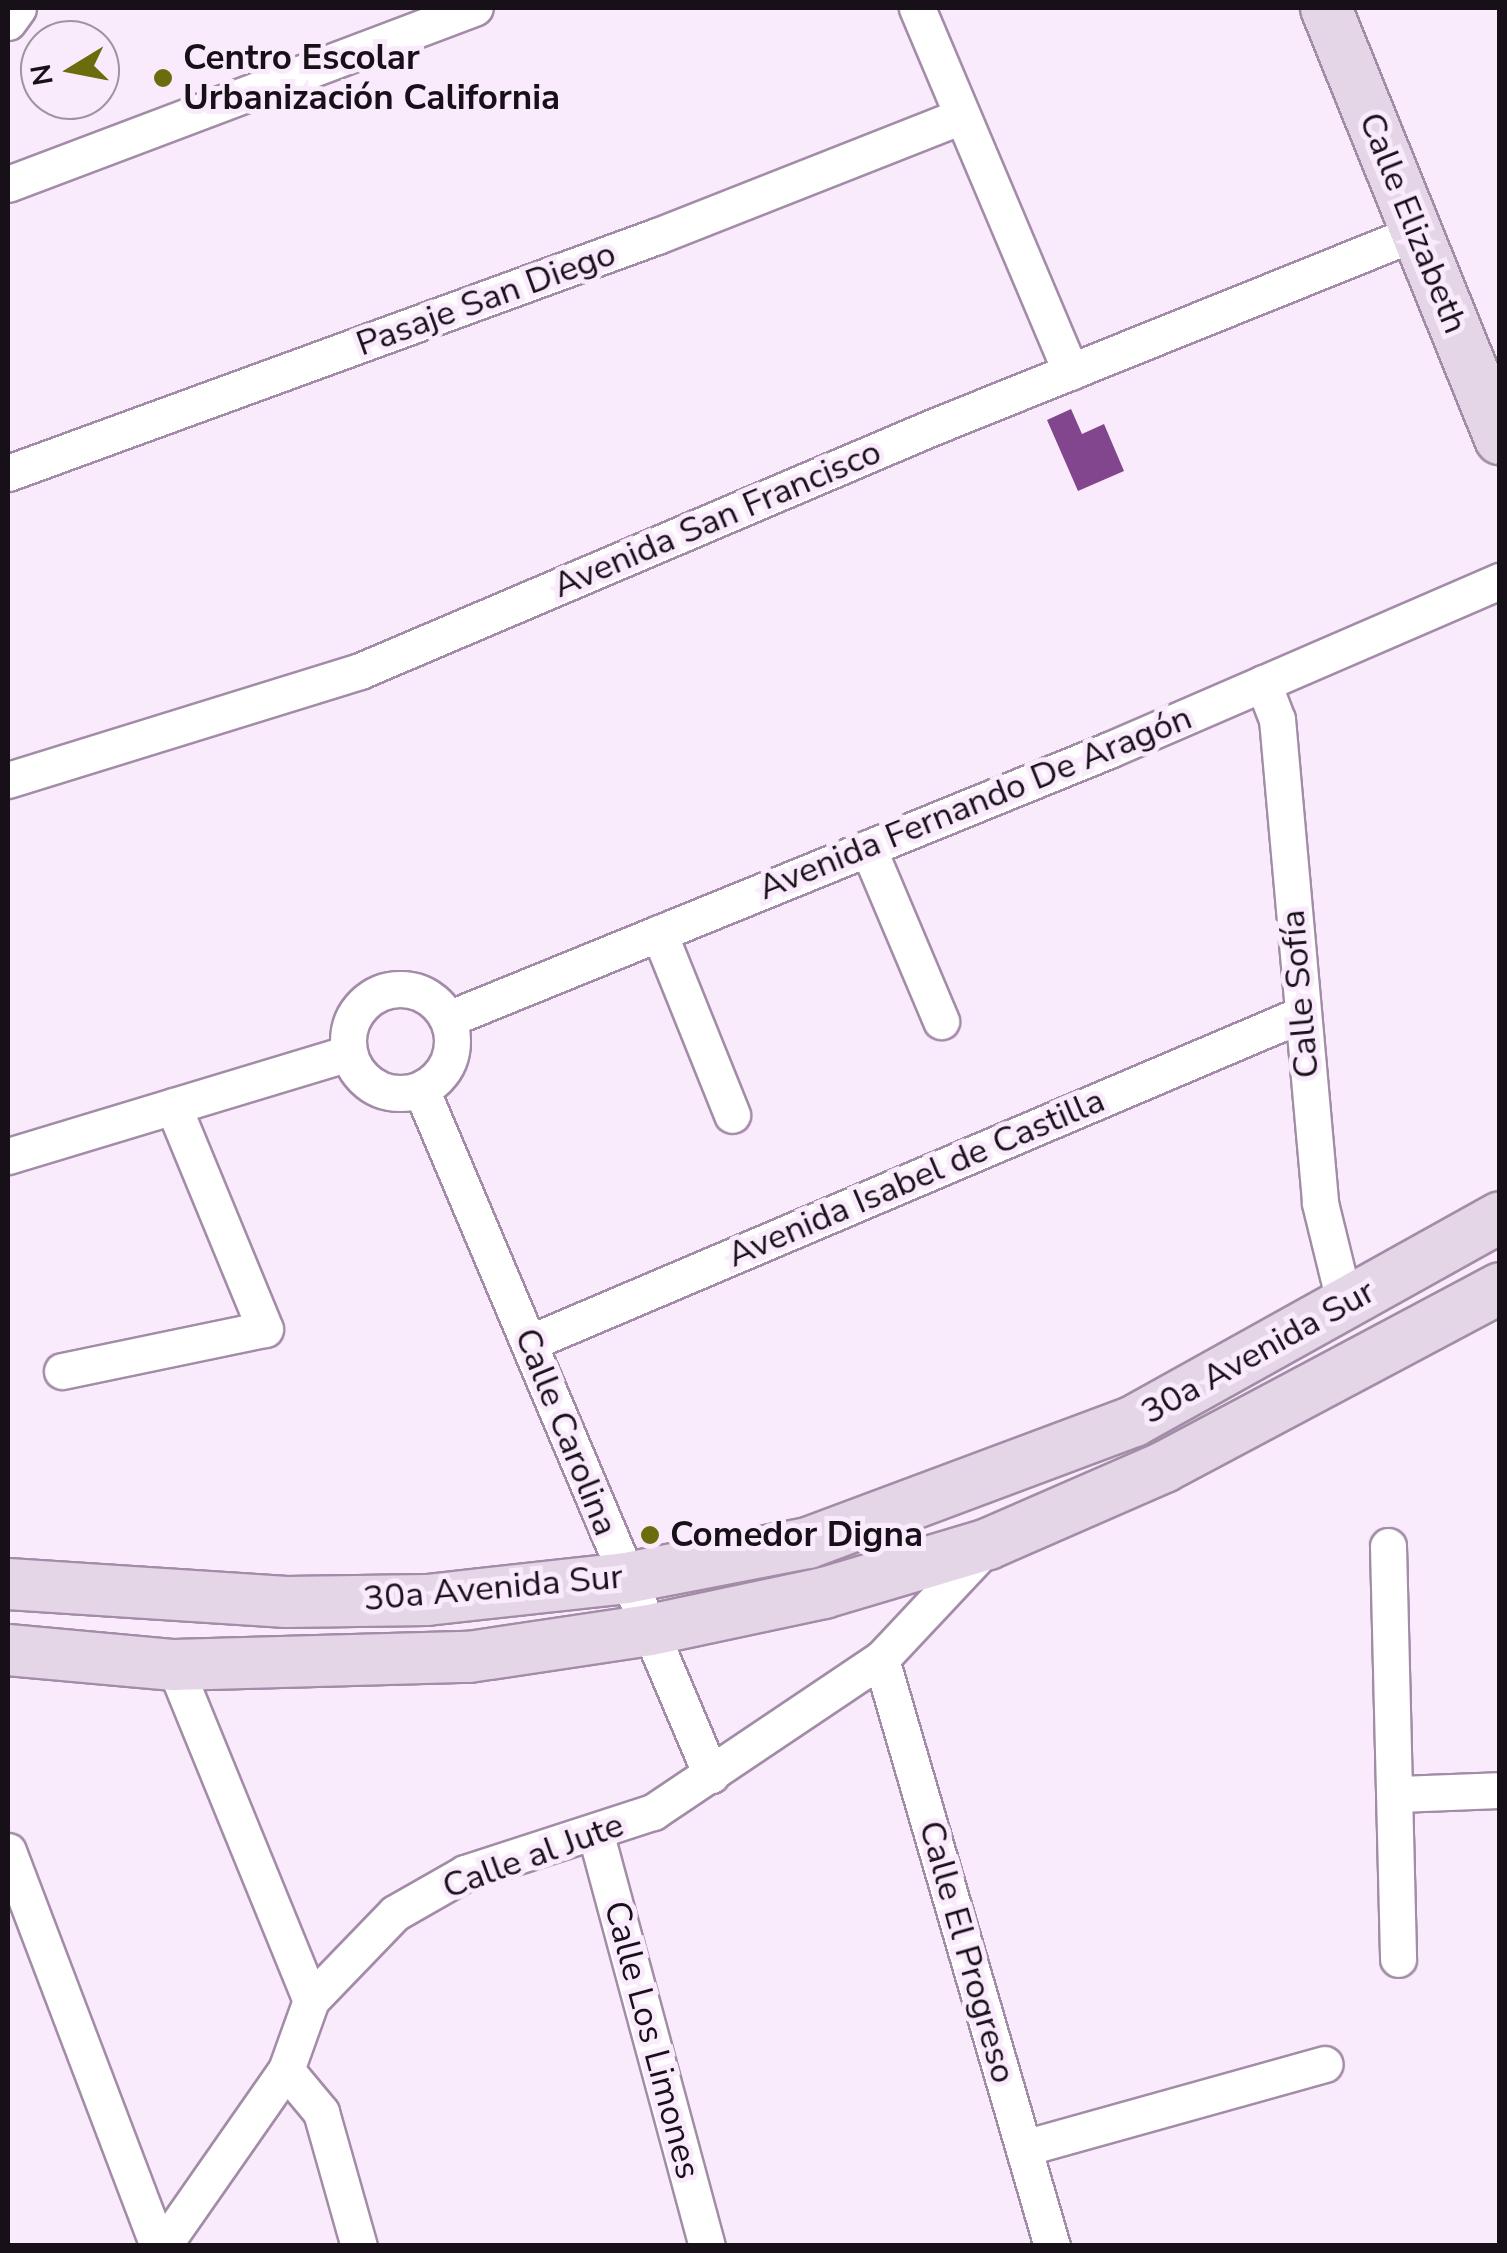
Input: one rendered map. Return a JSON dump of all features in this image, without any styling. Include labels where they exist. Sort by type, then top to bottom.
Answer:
[{"type":"street","points":[[8,22],[18,8]]},
{"type":"street","points":[[8,184],[475,8]]},
{"type":"street","points":[[917,8],[1071,372]]},
{"type":"street","name":"Calle Elizabeth","points":[[1326,8],[1500,440]]},
{"type":"street","name":"Pasaje San Diego","points":[[8,473],[658,236],[961,116]]},
{"type":"street","name":"Avenida San Francisco","points":[[8,780],[360,671],[1071,372],[1417,232]]},
{"type":"street","name":"Avenida Fernando De Aragón","points":[[448,1019],[1263,684],[1500,581]]},
{"type":"street","name":"Calle Sofía","points":[[1263,684],[1277,719],[1300,1015],[1320,1203],[1345,1305]]},
{"type":"street","points":[[868,848],[941,1020]]},
{"type":"street","points":[[659,933],[732,1115]]},
{"type":"street","points":[[383,990],[420,992],[448,1019],[448,1059],[421,1088],[385,1091],[356,1070],[349,1052],[354,1015],[383,990]]},
{"type":"street","name":"Avenida Isabel de Castilla","points":[[531,1342],[1300,1015]]},
{"type":"street","points":[[8,1156],[349,1052]]},
{"type":"street","name":"Calle Carolina","points":[[421,1088],[711,1775]]},
{"type":"street","points":[[62,1371],[266,1329],[173,1106]]},
{"type":"street","name":"30a Avenida Sur","points":[[8,1584],[286,1602],[427,1600],[626,1578],[808,1543],[956,1493],[1134,1421],[1500,1216]]},
{"type":"street","name":"30a Avenida Sur","points":[[8,1650],[174,1666],[469,1657],[650,1630],[824,1593],[988,1544],[1164,1466],[1500,1288]]},
{"type":"street","name":"Calle al Jute","points":[[160,2246],[286,2070],[311,2000],[394,1913],[465,1873],[596,1836],[653,1812],[881,1659],[988,1544]]},
{"type":"street","points":[[1388,1546],[1398,1959]]},
{"type":"street","name":"Calle El Progreso","points":[[881,1659],[1052,2246]]},
{"type":"street","points":[[174,1666],[311,2000]]},
{"type":"street","points":[[1397,1794],[1500,1790]]},
{"type":"street","name":"Calle Los Limones","points":[[596,1836],[707,2246]]},
{"type":"street","points":[[8,1850],[160,2246]]},
{"type":"street","points":[[1024,2148],[1324,2064]]},
{"type":"street","points":[[286,2070],[321,2112],[359,2246]]},
{"type":"building","points":[[1071,409],[1082,434],[1104,424],[1124,471],[1078,491],[1047,420]]},
{"type":"place","name":"Centro Escolar Urbanización California","points":[[163,78]]},
{"type":"place","name":"Comedor Digna","points":[[650,1535]]}]
